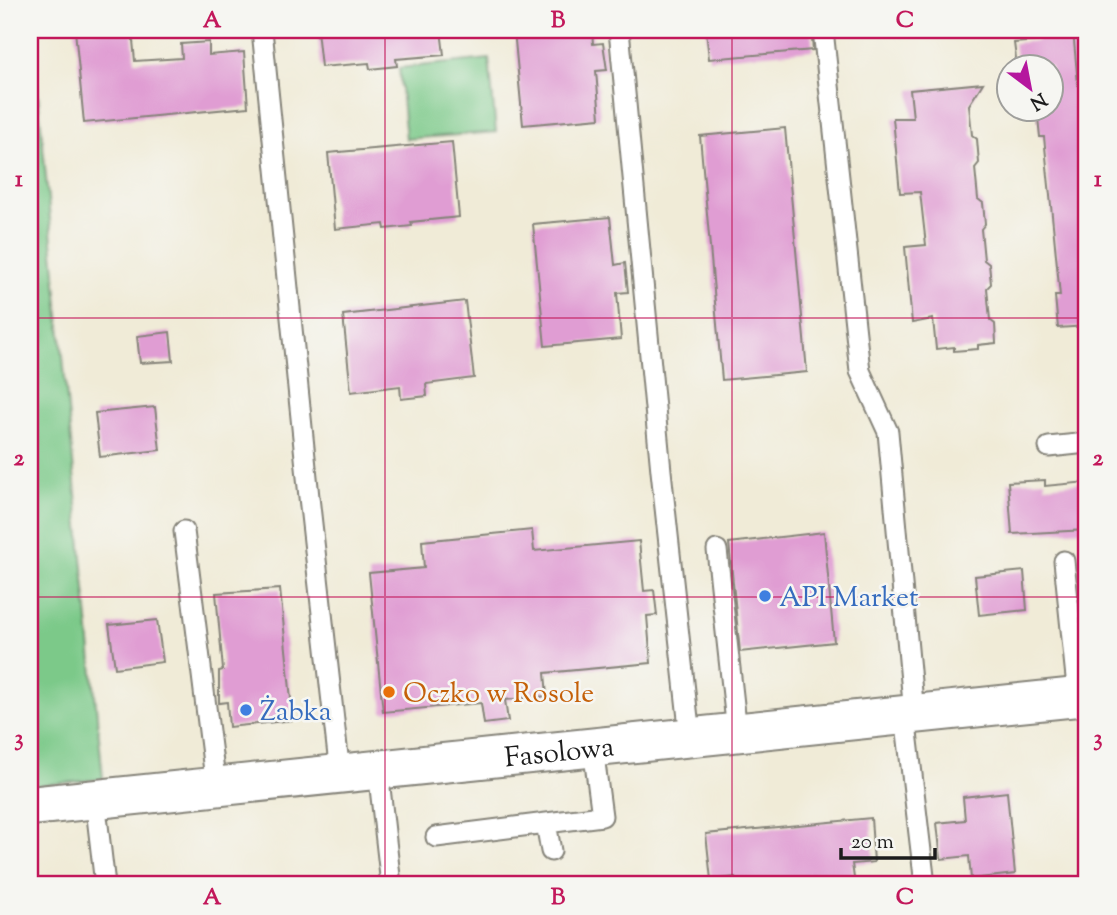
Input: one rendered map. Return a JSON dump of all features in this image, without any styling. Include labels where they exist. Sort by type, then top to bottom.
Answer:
[{"type":"street","name":"Fasolowa","points":[[30,806],[1083,696]]},
{"type":"lane","points":[[262,30],[340,774]]},
{"type":"lane","points":[[619,30],[661,471],[690,737]]},
{"type":"lane","points":[[823,30],[860,372],[888,432],[925,885]]},
{"type":"lane","points":[[1049,447],[1087,443]]},
{"type":"lane","points":[[184,531],[216,787]]},
{"type":"lane","points":[[717,550],[737,733]]},
{"type":"lane","points":[[1064,561],[1083,696]]},
{"type":"lane","points":[[436,837],[602,816],[593,748]]},
{"type":"lane","points":[[378,770],[391,885]]},
{"type":"lane","points":[[95,799],[105,885]]},
{"type":"lane","points":[[546,823],[551,851]]},
{"type":"green space","points":[[30,30],[103,779],[30,786]]},
{"type":"green space","points":[[489,59],[496,132],[406,139],[399,68]]},
{"type":"building","points":[[75,30],[132,30],[135,61],[182,58],[181,44],[209,42],[209,55],[244,52],[248,107],[84,123]]},
{"type":"building","points":[[317,30],[441,30],[444,55],[396,59],[397,66],[370,69],[369,63],[321,67]]},
{"type":"building","points":[[514,30],[592,30],[593,44],[603,43],[607,70],[596,71],[600,118],[523,125]]},
{"type":"building","points":[[706,30],[811,30],[813,50],[709,59]]},
{"type":"building","points":[[1037,30],[1073,30],[1078,85],[1087,84],[1087,326],[1058,328],[1055,296],[1060,296],[1044,137],[1040,137],[1038,122],[1064,122],[1064,52],[1015,52],[1014,43],[1038,41]]},
{"type":"building","points":[[983,83],[969,105],[972,135],[977,139],[979,163],[975,168],[978,199],[983,203],[985,224],[981,229],[984,260],[989,264],[991,284],[987,288],[990,320],[995,324],[996,343],[978,345],[978,349],[936,349],[933,319],[912,323],[905,247],[926,245],[920,192],[900,193],[893,118],[913,118],[910,90]]},
{"type":"building","points":[[785,128],[807,372],[722,380],[700,136]]},
{"type":"building","points":[[452,142],[459,217],[411,222],[412,226],[385,229],[384,224],[335,229],[328,153]]},
{"type":"building","points":[[610,217],[615,265],[625,263],[628,292],[617,293],[621,339],[545,346],[533,224]]},
{"type":"building","points":[[465,301],[474,378],[426,384],[427,396],[401,399],[400,386],[351,392],[343,315]]},
{"type":"building","points":[[170,332],[173,361],[140,363],[137,336]]},
{"type":"building","points":[[155,407],[160,450],[100,457],[95,413]]},
{"type":"building","points":[[1045,480],[1045,486],[1087,482],[1087,530],[1012,534],[1008,482]]},
{"type":"building","points":[[532,530],[534,551],[639,541],[644,591],[654,590],[657,615],[647,616],[651,663],[545,673],[547,696],[505,700],[508,721],[484,724],[481,703],[383,712],[369,573],[424,568],[422,541]]},
{"type":"building","points":[[824,532],[834,642],[740,652],[729,543]]},
{"type":"building","points":[[1024,571],[1027,610],[979,615],[975,576]]},
{"type":"building","points":[[280,589],[293,720],[229,727],[227,702],[219,703],[219,671],[223,670],[216,593]]},
{"type":"building","points":[[157,620],[163,662],[115,668],[109,625]]},
{"type":"building","points":[[1007,792],[1015,874],[971,879],[969,856],[941,859],[937,823],[965,820],[963,797]]},
{"type":"building","points":[[871,818],[874,862],[852,864],[855,885],[736,885],[735,877],[711,880],[706,834]]},
{"type":"place","name":"API Market","points":[[765,596]]},
{"type":"place","name":"Oczko w Rosole","points":[[389,692]]},
{"type":"place","name":"Żabka","points":[[246,710]]}]
